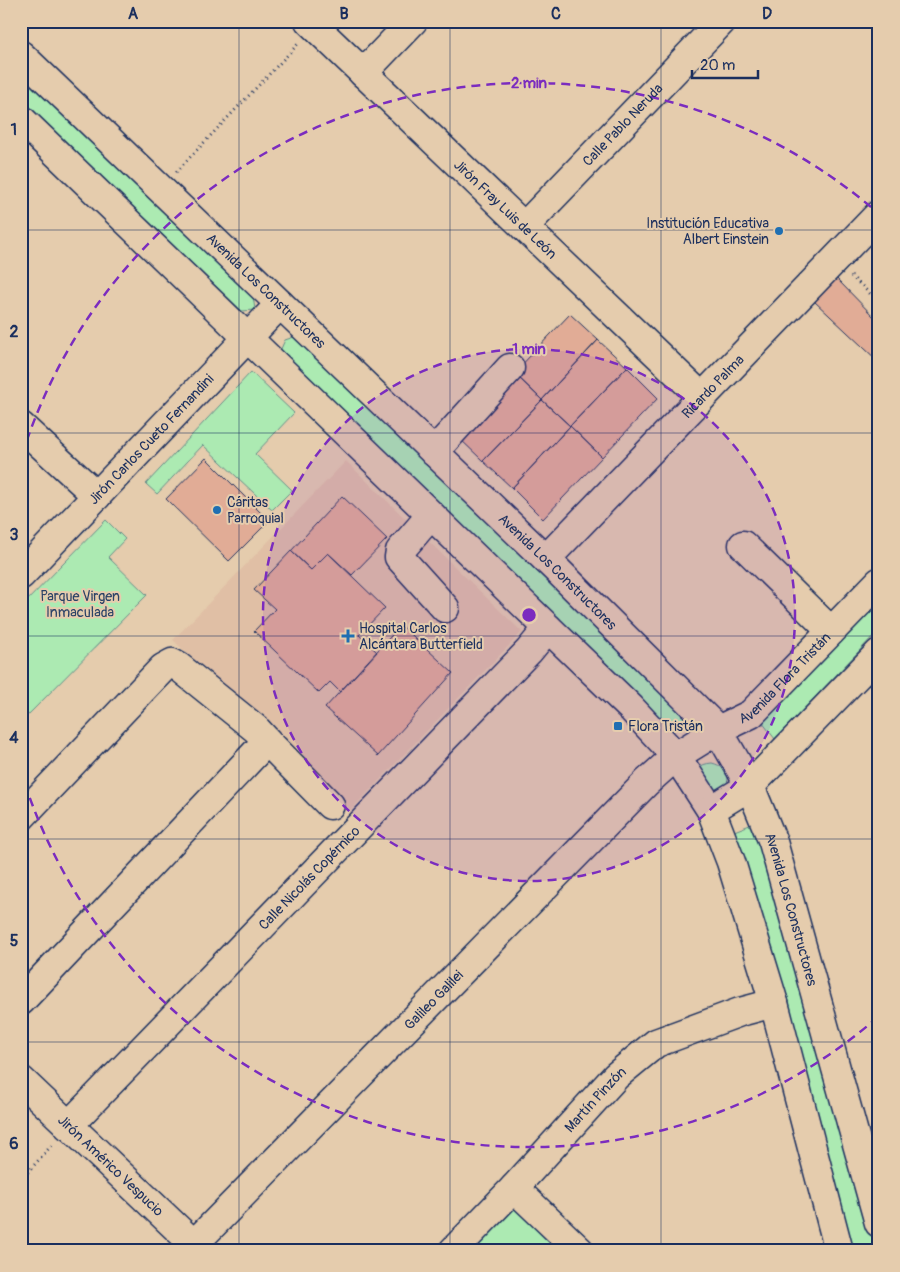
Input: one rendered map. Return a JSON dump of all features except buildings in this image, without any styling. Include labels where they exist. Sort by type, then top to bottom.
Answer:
[{"type":"street","points":[[363,73],[413,21]]},
{"type":"street","name":"Calle Pablo Neruda","points":[[524,227],[722,21]]},
{"type":"street","name":"Jirón Fray Luis de León","points":[[312,24],[702,397]]},
{"type":"street","name":"Avenida Los Constructores","points":[[21,55],[546,559],[718,730],[750,786],[774,842],[879,1223]]},
{"type":"street","points":[[21,119],[631,708],[676,756],[711,810],[731,862],[774,1003],[839,1251]]},
{"type":"street","name":"Ricardo Palma","points":[[546,559],[879,214]]},
{"type":"street","name":"Jirón Carlos Cueto Fernandini","points":[[21,575],[280,304]]},
{"type":"street","points":[[434,452],[510,368]]},
{"type":"street","points":[[21,426],[96,496]]},
{"type":"street","points":[[432,515],[400,551],[399,557],[445,608]]},
{"type":"street","points":[[743,545],[831,632]]},
{"type":"street","name":"Avenida Flora Tristán","points":[[676,756],[718,730],[751,714],[879,582]]},
{"type":"street","name":"Calle Nicolás Copérnico","points":[[68,1126],[548,628]]},
{"type":"street","points":[[711,810],[750,786],[879,654]]},
{"type":"street","points":[[21,817],[163,668],[172,664],[179,667],[256,729],[330,805]]},
{"type":"street","points":[[21,1001],[267,741]]},
{"type":"street","name":"Galileo Galilei","points":[[197,1247],[647,782],[676,756]]},
{"type":"street","name":"Martín Pinzón","points":[[453,1251],[514,1188],[616,1076],[656,1043],[740,1012],[774,1003]]},
{"type":"street","name":"Jirón Américo Vespucio","points":[[21,1080],[197,1247]]},
{"type":"street","points":[[514,1188],[580,1251]]},
{"type":"path","points":[[182,166],[312,24]]},
{"type":"path","points":[[834,260],[879,302]]},
{"type":"path","points":[[21,1180],[68,1126]]},
{"type":"shaded area","name":"Hospital Carlos Alcántara Butterfield","points":[[346,461],[522,632],[350,811],[173,640]]},
{"type":"green space","points":[[21,71],[253,295],[255,310],[242,311],[21,99]]},
{"type":"green space","points":[[297,336],[690,718],[670,733],[280,351],[285,340]]},
{"type":"green space","points":[[251,372],[294,413],[255,454],[292,490],[272,510],[203,445],[157,494],[146,484]]},
{"type":"green space","name":"Parque Virgen Inmaculada","points":[[106,520],[125,539],[108,557],[147,595],[21,722],[21,607]]},
{"type":"green space","points":[[879,586],[879,630],[775,739],[756,714]]},
{"type":"green space","points":[[712,763],[723,768],[728,775],[727,784],[722,795],[692,781],[699,768]]},
{"type":"green space","points":[[755,823],[874,1227],[879,1251],[853,1251],[807,1077],[729,833]]},
{"type":"green space","points":[[515,1207],[557,1251],[472,1251]]},
{"type":"place","name":"Institución Educativa Albert Einstein","points":[[779,231]]},
{"type":"place","name":"Cáritas Parroquial","points":[[217,510]]},
{"type":"place","name":"Hospital Carlos Alcántara Butterfield","points":[[348,636]]},
{"type":"place","name":"Flora Tristán","points":[[618,726]]}]
